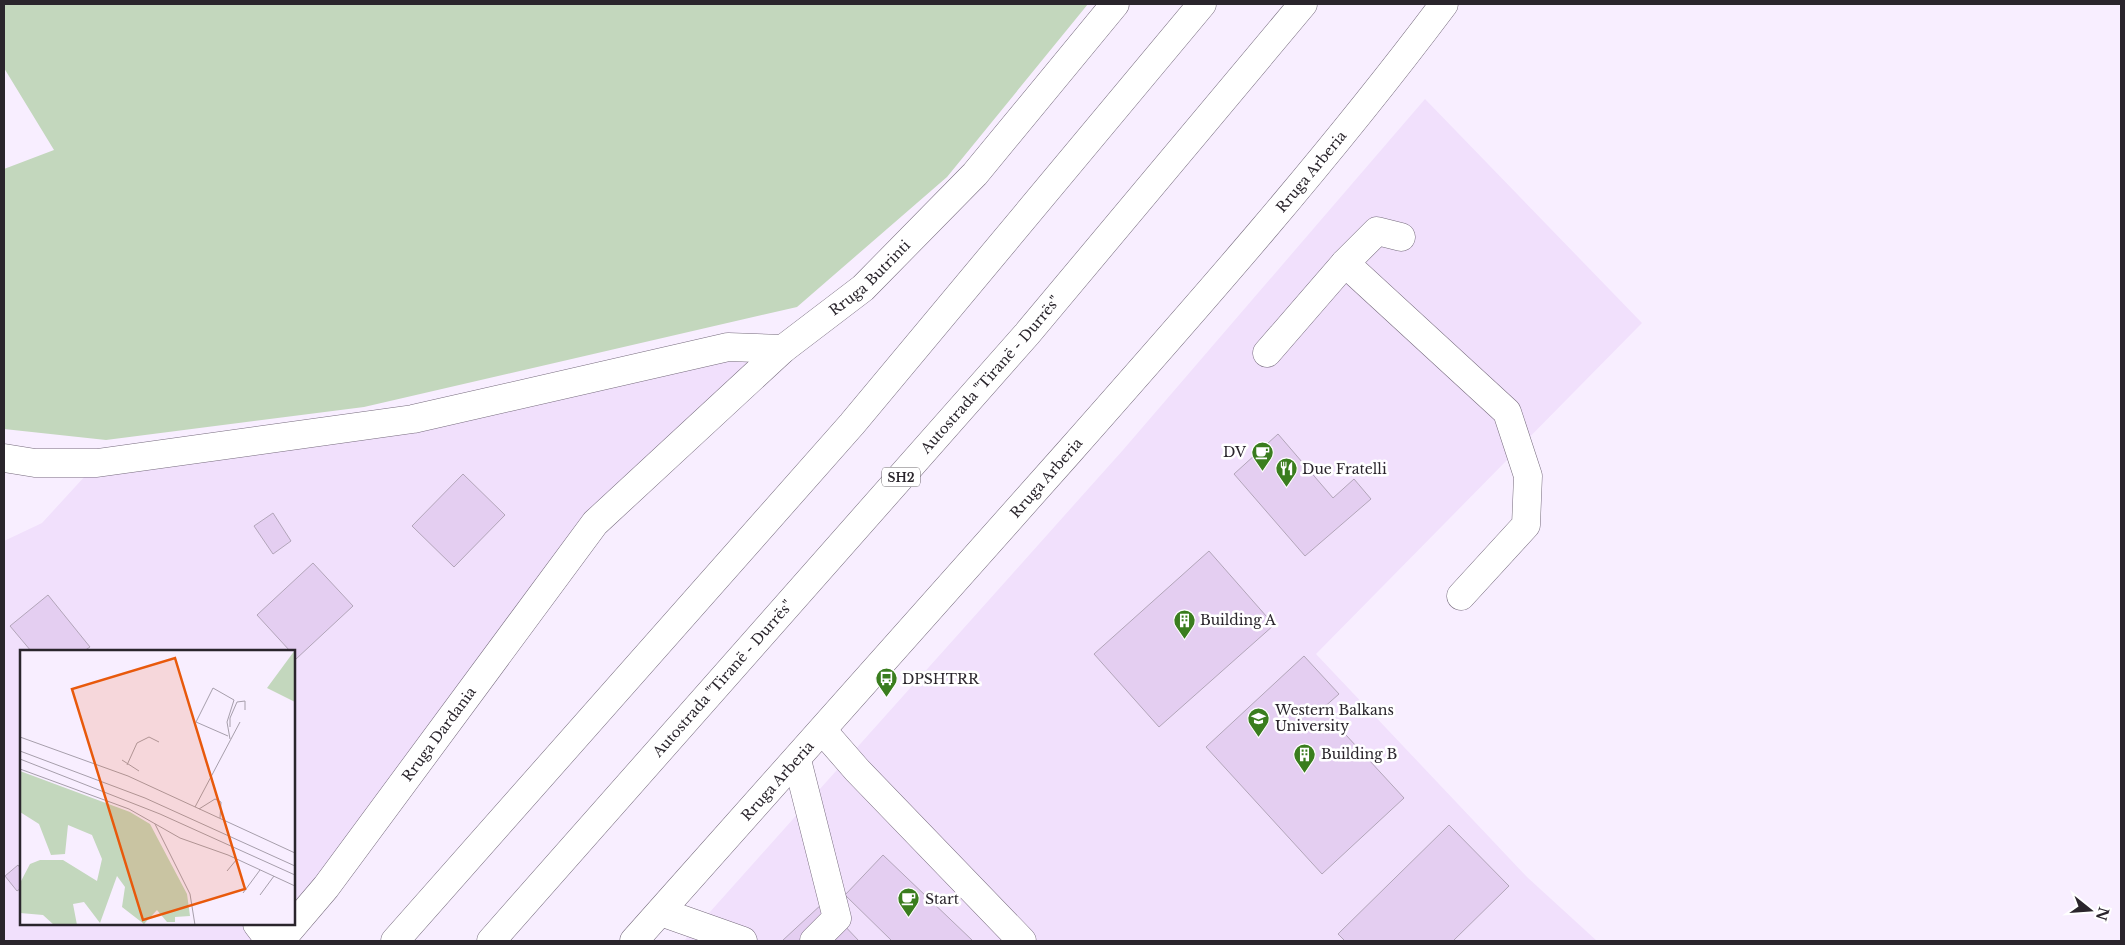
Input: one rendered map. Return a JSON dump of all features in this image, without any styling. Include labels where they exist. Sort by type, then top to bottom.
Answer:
[{"type":"main road","name":"Rruga Butrinti","points":[[595,524],[784,348],[863,288],[975,174],[1115,4]]},
{"type":"main road","points":[[395,941],[852,424],[1202,4]]},
{"type":"main road","name":"Autostrada \"Tiranë - Durrës\"","points":[[491,941],[1028,334],[1303,4]]},
{"type":"main road","name":"Rruga Arberia","points":[[634,941],[823,731],[1252,244],[1347,129],[1444,4]]},
{"type":"main road","points":[[1267,353],[1345,263],[1377,231],[1400,237]]},
{"type":"main road","points":[[1345,263],[1506,412],[1510,422],[1528,476],[1526,525],[1461,596]]},
{"type":"main road","points":[[4,458],[35,463],[97,463],[414,419],[728,347],[784,348]]},
{"type":"main road","name":"Rruga Dardania","points":[[295,923],[326,887],[595,524]]},
{"type":"main road","points":[[823,731],[857,770],[1022,941]]},
{"type":"main road","points":[[797,760],[837,918],[814,941]]},
{"type":"main road","points":[[661,912],[743,941]]},
{"type":"main road","points":[[259,925],[270,941]]},
{"type":"main road","name":"Rruga Dardania","points":[[280,941],[294,925]]},
{"type":"shaded area","points":[[1425,99],[1642,323],[1316,654],[1527,877],[1597,941],[684,941],[1123,450]]},
{"type":"shaded area","points":[[783,349],[595,523],[295,921],[295,650],[20,650],[20,925],[292,925],[279,941],[4,941],[4,541],[42,523],[97,463]]},
{"type":"green space","points":[[4,4],[1088,4],[947,177],[797,307],[364,407],[106,440],[4,429],[4,169],[54,150],[4,68]]},
{"type":"building","name":"Due Fratelli","points":[[1278,434],[1333,498],[1354,479],[1371,499],[1305,556],[1234,474]]},
{"type":"building","points":[[463,474],[505,515],[454,567],[412,526]]},
{"type":"building","points":[[273,513],[291,541],[273,554],[254,526]]},
{"type":"building","name":"Building A","points":[[1209,551],[1274,625],[1159,727],[1094,654]]},
{"type":"building","points":[[313,563],[353,606],[296,659],[295,650],[289,650],[257,615]]},
{"type":"building","points":[[48,595],[90,647],[86,650],[30,650],[10,626]]},
{"type":"building","name":"Building B","points":[[1304,656],[1339,694],[1322,709],[1404,798],[1322,874],[1206,747]]},
{"type":"building","points":[[1449,825],[1509,886],[1453,941],[1345,941],[1338,934]]},
{"type":"building","name":"Start","points":[[883,855],[973,941],[892,941],[845,895]]},
{"type":"building","points":[[18,865],[20,868],[20,889],[17,891],[5,876]]},
{"type":"building","points":[[823,903],[859,941],[782,941]]},
{"type":"place","name":"DV","points":[[1262,471]]},
{"type":"place","name":"Due Fratelli","points":[[1286,488]]},
{"type":"place","name":"Building A","points":[[1184,639]]},
{"type":"place","name":"DPSHTRR","points":[[886,698]]},
{"type":"place","name":"Western Balkans University","points":[[1259,737]]},
{"type":"place","name":"Building B","points":[[1305,773]]},
{"type":"place","name":"Start","points":[[909,918]]}]
